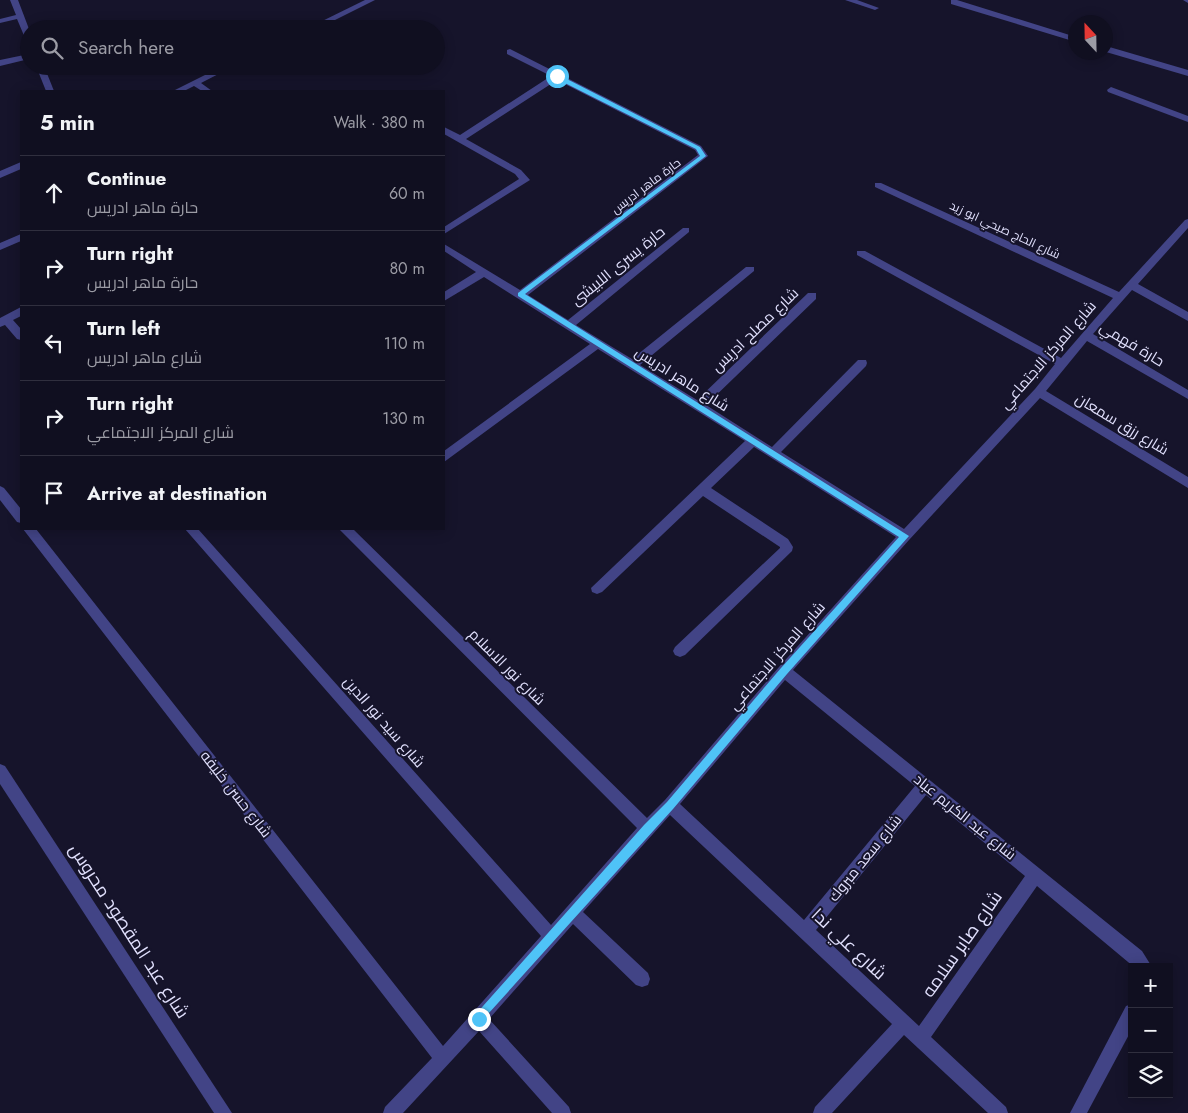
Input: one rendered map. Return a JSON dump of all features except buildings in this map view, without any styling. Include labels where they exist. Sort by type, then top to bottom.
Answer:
[{"type":"street","points":[[14,0],[22,20]]},
{"type":"street","points":[[329,20],[371,0]]},
{"type":"street","points":[[848,0],[875,8]]},
{"type":"street","points":[[954,2],[1068,38]]},
{"type":"street","points":[[0,21],[20,16]]},
{"type":"street","points":[[1113,51],[1188,73]]},
{"type":"street","name":"حارة ماهر ادريس","points":[[510,52],[698,148],[703,156],[520,294]]},
{"type":"street","points":[[0,63],[20,58]]},
{"type":"street","points":[[44,75],[50,90]]},
{"type":"street","points":[[179,90],[211,75]]},
{"type":"street","points":[[460,139],[557,76]]},
{"type":"street","points":[[195,83],[206,90]]},
{"type":"street","points":[[1111,90],[1188,119]]},
{"type":"street","points":[[445,131],[518,172],[525,180],[516,188],[445,230]]},
{"type":"street","points":[[0,174],[20,165]]},
{"type":"street","name":"شارع الحاج صبحي ابو زيد","points":[[878,185],[1121,297]]},
{"type":"street","name":"شارع المركز الاجتماعي","points":[[391,1113],[479,1019],[647,828],[670,805],[784,671],[905,536],[1039,392],[1086,335],[1131,285],[1183,237],[1188,222]]},
{"type":"street","name":"حارة يسرى اللبيشى","points":[[569,325],[686,230]]},
{"type":"street","points":[[0,247],[20,237]]},
{"type":"street","name":"شارع ماهر ادريس","points":[[445,248],[905,536]]},
{"type":"street","points":[[861,253],[1062,363]]},
{"type":"street","points":[[632,365],[750,269]]},
{"type":"street","points":[[445,296],[484,272]]},
{"type":"street","points":[[1131,285],[1188,317]]},
{"type":"street","name":"شارع مصلح ادريس","points":[[698,406],[812,296]]},
{"type":"street","points":[[20,312],[3,321],[20,335]]},
{"type":"street","name":"حارة فهمي","points":[[1086,335],[1188,395]]},
{"type":"street","points":[[445,456],[598,343]]},
{"type":"street","points":[[773,453],[862,363]]},
{"type":"street","name":"شارع رزق سمعان","points":[[1039,392],[1188,482]]},
{"type":"street","points":[[597,588],[753,441]]},
{"type":"street","points":[[680,651],[786,551],[787,547],[784,543],[702,489]]},
{"type":"street","points":[[0,491],[20,517]]},
{"type":"street","name":"شارع حسن خليفه","points":[[30,530],[443,1058]]},
{"type":"street","name":"شارع سيد نور الدين","points":[[192,530],[552,937]]},
{"type":"street","name":"شارع نور الاسلام","points":[[347,530],[647,828]]},
{"type":"street","name":"شارع عبد الكريم عباد","points":[[784,671],[1036,874],[1141,963]]},
{"type":"street","name":"شارع عبد المقصود محروس","points":[[0,771],[224,1113]]},
{"type":"street","name":"شارع سعد مبروك","points":[[805,931],[924,785]]},
{"type":"street","name":"شارع علي ندا","points":[[670,805],[1000,1113]]},
{"type":"street","name":"شارع صابر سلامه","points":[[920,1038],[1036,874]]},
{"type":"street","points":[[573,913],[642,979]]},
{"type":"street","points":[[479,1019],[563,1113]]},
{"type":"street","points":[[1078,1113],[1128,1019]]},
{"type":"street","points":[[821,1113],[904,1023]]},
{"type":"route","points":[[479,1019],[647,828],[670,805],[784,671],[905,536],[520,294],[697,163],[703,156],[698,148],[557,76]]}]
